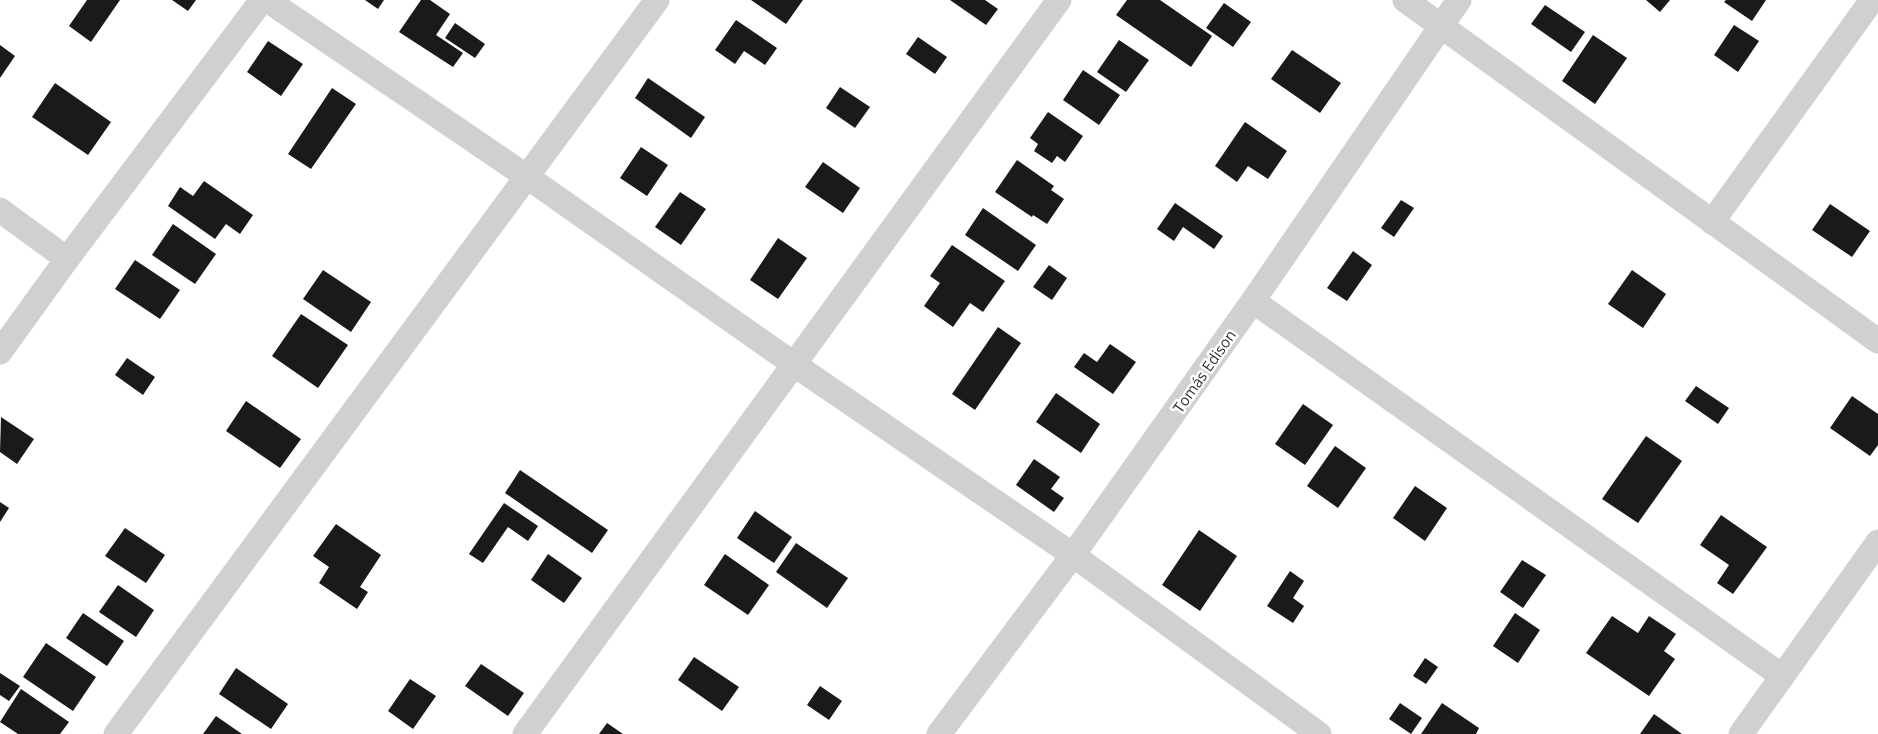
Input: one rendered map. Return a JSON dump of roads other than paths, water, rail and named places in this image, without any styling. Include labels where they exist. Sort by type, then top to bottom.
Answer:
[{"type":"street","points":[[0,352],[67,259],[262,0]]},
{"type":"street","points":[[267,0],[526,176],[795,365],[1073,555],[1319,734]]},
{"type":"street","points":[[116,734],[657,0]]},
{"type":"street","points":[[525,734],[1059,0]]},
{"type":"street","points":[[1405,0],[1878,341]]},
{"type":"street","name":"Tomás Edison","points":[[939,734],[1073,555],[1254,301],[1459,0]]},
{"type":"street","points":[[1712,222],[1872,0]]},
{"type":"street","points":[[0,210],[67,259]]},
{"type":"street","points":[[1254,301],[1782,676]]},
{"type":"street","points":[[1741,734],[1878,542]]}]
